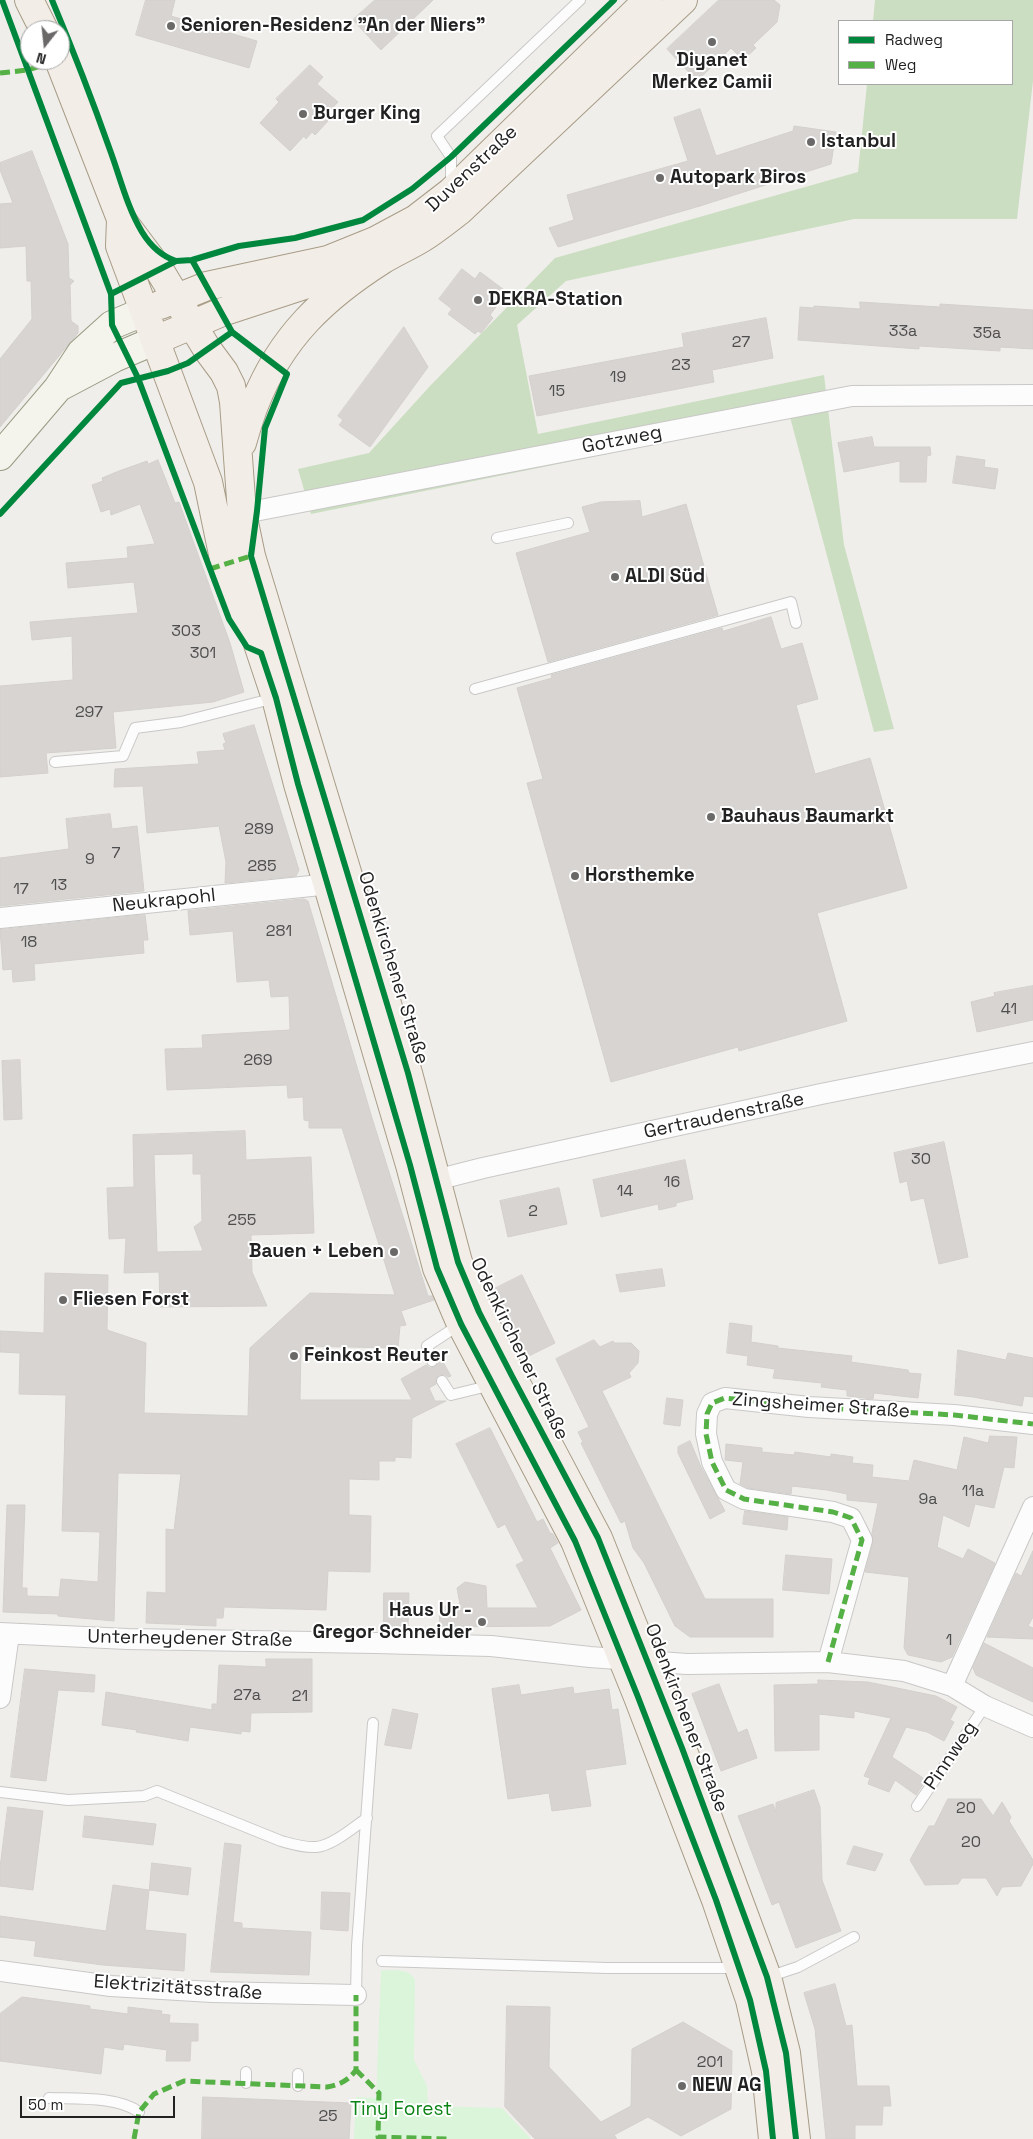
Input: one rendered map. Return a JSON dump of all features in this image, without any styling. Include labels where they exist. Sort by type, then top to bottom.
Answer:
[{"type":"main road","points":[[29,0],[39,20]]},
{"type":"main road","name":"Duvenstraße","points":[[145,311],[220,282],[328,260],[375,242],[416,219],[451,192],[648,0]]},
{"type":"main road","name":"Duvenstraße","points":[[384,259],[424,237],[459,211],[684,0]]},
{"type":"main road","points":[[63,70],[121,219]]},
{"type":"main road","name":"Odenkirchener Straße","points":[[121,219],[160,271],[231,386],[234,402],[242,513],[251,556],[339,883],[426,1183],[437,1268],[470,1318],[502,1380],[575,1541],[636,1660],[716,1900],[753,1973],[786,2053],[796,2139]]},
{"type":"main road","name":"Odenkirchener Straße","points":[[121,219],[120,246],[208,482],[219,542],[231,585],[257,642],[276,698],[298,784],[339,883]]},
{"type":"main road","points":[[58,388],[114,358],[222,312],[384,259]]},
{"type":"main road","points":[[237,461],[254,403],[289,338],[311,314],[343,286],[384,259]]},
{"type":"main road","points":[[0,456],[58,388],[81,354],[112,325],[145,311]]},
{"type":"main road","name":"Odenkirchener Straße","points":[[753,1973],[750,2000],[766,2071],[773,2139]]},
{"type":"street","name":"Gotzweg","points":[[215,519],[852,396],[1033,395]]},
{"type":"street","name":"Neukrapohl","points":[[0,918],[339,883]]},
{"type":"street","name":"Gertraudenstraße","points":[[426,1183],[821,1094],[1033,1052]]},
{"type":"street","name":"Zingsheimer Straße","points":[[828,1662],[862,1540],[851,1518],[834,1512],[744,1499],[726,1490],[712,1462],[706,1434],[707,1414],[712,1404],[725,1398],[810,1407],[954,1416],[1033,1424]]},
{"type":"street","points":[[952,1686],[1033,1507]]},
{"type":"street","name":"Unterheydener Straße","points":[[4,1633],[127,1639],[491,1646],[687,1664],[828,1662],[904,1671],[952,1686],[984,1706],[1033,1727]]},
{"type":"street","points":[[0,1698],[4,1633]]},
{"type":"street","name":"Elektrizitätsstraße","points":[[0,1971],[111,1986],[212,1992],[356,1995]]},
{"type":"lane","points":[[451,192],[452,156],[437,136],[580,0]]},
{"type":"lane","points":[[497,538],[568,523]]},
{"type":"lane","points":[[475,689],[791,602],[796,623]]},
{"type":"lane","points":[[55,762],[123,756],[135,728],[181,722],[276,698]]},
{"type":"lane","points":[[432,1361],[427,1346],[470,1318]]},
{"type":"lane","points":[[442,1381],[451,1395],[502,1380]]},
{"type":"lane","name":"Pinnweg","points":[[918,1806],[984,1706]]},
{"type":"lane","points":[[356,1995],[356,1946],[374,1723]]},
{"type":"lane","points":[[0,1792],[68,1800],[144,1796],[157,1791],[281,1841],[300,1846],[317,1847],[341,1836],[367,1818]]},
{"type":"lane","points":[[382,1961],[753,1973],[798,1967],[854,1937]]},
{"type":"lane","points":[[298,2074],[298,2086]]},
{"type":"lane","points":[[49,2098],[117,2102],[139,2112]]},
{"type":"green space","points":[[875,0],[1033,0],[1033,81],[1017,219],[854,219],[566,281],[517,325],[538,434],[824,375],[844,545],[894,729],[874,732],[790,417],[311,514],[298,469],[369,453],[430,386],[555,258],[858,172],[867,85],[1013,85],[1013,20],[873,20]]},
{"type":"green space","name":"Tiny Forest","points":[[381,1970],[405,1971],[415,1980],[414,2060],[427,2086],[428,2106],[502,2108],[531,2139],[354,2139],[356,2097],[376,2098]]},
{"type":"building","name":"Senioren-Residenz \"An der Niers\"","points":[[146,0],[175,0],[171,16],[257,41],[249,68],[136,35]]},
{"type":"building","points":[[375,0],[433,0],[381,50],[353,20]]},
{"type":"building","name":"Diyanet Merkez Camii","points":[[719,0],[774,0],[780,5],[777,22],[753,45],[756,48],[743,60],[731,48],[697,81],[667,49]]},
{"type":"building","points":[[310,65],[323,77],[317,84],[338,102],[324,117],[328,121],[315,135],[312,132],[306,139],[304,136],[290,151],[260,123],[279,102],[276,99]]},
{"type":"building","points":[[700,109],[716,156],[793,131],[794,126],[836,132],[831,164],[700,206],[558,247],[549,228],[574,220],[567,195],[688,161],[674,118]]},
{"type":"building","points":[[32,151],[68,244],[69,278],[74,281],[70,285],[71,321],[78,326],[78,333],[0,427],[0,359],[32,319],[31,281],[27,281],[26,246],[0,248],[0,204],[13,203],[0,170],[0,163]]},
{"type":"building","points":[[462,269],[475,279],[480,272],[507,292],[490,315],[493,318],[481,333],[478,331],[475,334],[448,314],[452,309],[439,299]]},
{"type":"building","points":[[860,302],[940,307],[940,304],[1033,310],[1033,349],[1000,347],[1000,351],[919,346],[919,349],[798,340],[800,307],[860,309]]},
{"type":"building","points":[[766,318],[773,358],[712,370],[714,382],[537,416],[529,376],[684,347],[682,334]]},
{"type":"building","points":[[404,327],[428,367],[370,447],[339,425],[343,420],[338,416]]},
{"type":"building","points":[[872,437],[874,447],[930,447],[931,455],[927,456],[926,482],[900,482],[900,461],[844,472],[838,443]]},
{"type":"building","points":[[957,456],[985,460],[984,467],[998,469],[995,489],[953,483]]},
{"type":"building","points":[[158,460],[175,503],[179,502],[230,643],[244,692],[213,702],[113,712],[116,748],[46,753],[48,773],[0,777],[0,686],[73,680],[72,636],[32,640],[30,622],[138,613],[134,582],[68,588],[66,563],[128,558],[127,547],[155,544],[140,504],[111,515],[110,509],[101,512],[92,485],[103,481],[102,478],[119,471],[147,461],[148,464]]},
{"type":"building","name":"ALDI Süd","points":[[640,501],[642,517],[686,504],[718,615],[548,662],[516,553],[590,532],[582,507],[601,502]]},
{"type":"building","name":"Bauhaus Baumarkt","points":[[771,617],[781,649],[802,643],[818,699],[796,705],[815,774],[870,758],[907,888],[817,913],[847,1021],[739,1051],[738,1047],[611,1082],[527,783],[543,779],[517,688],[552,678],[551,675],[722,628],[723,631]]},
{"type":"building","points":[[254,725],[299,870],[296,876],[225,883],[226,862],[219,826],[147,833],[143,786],[114,787],[115,769],[199,764],[197,752],[225,750],[223,744],[226,743],[223,734]]},
{"type":"building","points":[[110,814],[112,829],[137,826],[144,891],[0,906],[0,858],[69,849],[66,819]]},
{"type":"building","points":[[304,899],[308,901],[372,1118],[428,1296],[432,1296],[434,1300],[401,1311],[406,1325],[400,1326],[398,1348],[301,1346],[300,1400],[412,1400],[401,1379],[426,1365],[430,1368],[435,1367],[440,1357],[451,1376],[439,1375],[436,1378],[436,1384],[429,1388],[435,1401],[446,1401],[412,1418],[411,1458],[395,1457],[395,1461],[379,1461],[379,1480],[349,1479],[349,1515],[371,1516],[370,1572],[328,1571],[326,1610],[224,1607],[223,1618],[216,1618],[216,1626],[146,1623],[147,1592],[166,1593],[166,1529],[174,1530],[181,1474],[118,1473],[114,1621],[58,1616],[58,1614],[3,1612],[7,1505],[25,1505],[22,1588],[27,1588],[27,1596],[59,1597],[61,1579],[98,1582],[100,1532],[62,1531],[66,1395],[19,1394],[20,1353],[0,1352],[0,1331],[44,1333],[45,1273],[108,1275],[107,1330],[146,1343],[144,1413],[248,1416],[250,1348],[310,1293],[395,1295],[342,1128],[309,1128],[309,1121],[304,1120],[303,1097],[288,1098],[287,1085],[167,1090],[165,1049],[203,1048],[202,1035],[290,1030],[289,996],[271,997],[269,980],[237,982],[233,931],[190,935],[188,911]]},
{"type":"building","points":[[145,915],[148,940],[143,940],[144,953],[34,964],[35,980],[13,982],[12,969],[3,970],[0,930]]},
{"type":"building","points":[[1033,986],[1033,1020],[977,1032],[971,1002],[995,996],[994,993]]},
{"type":"building","points":[[20,1060],[22,1119],[4,1120],[2,1061]]},
{"type":"building","points":[[245,1131],[246,1160],[311,1157],[314,1233],[251,1235],[252,1272],[267,1306],[160,1307],[159,1272],[124,1273],[126,1238],[109,1239],[107,1188],[134,1187],[133,1135]],"holes":[[[193,1154],[193,1174],[201,1174],[202,1221],[194,1227],[203,1251],[157,1252],[154,1155]]]},
{"type":"building","points":[[944,1142],[968,1257],[939,1264],[924,1198],[911,1201],[907,1181],[900,1183],[894,1153]]},
{"type":"building","points":[[685,1160],[693,1199],[659,1210],[658,1204],[601,1217],[593,1180]]},
{"type":"building","points":[[559,1188],[567,1224],[508,1237],[500,1201]]},
{"type":"building","points":[[662,1269],[665,1286],[620,1292],[616,1275]]},
{"type":"building","points":[[522,1275],[555,1343],[527,1357],[494,1289]]},
{"type":"building","points":[[730,1323],[752,1326],[751,1342],[778,1346],[778,1348],[852,1356],[851,1362],[908,1370],[909,1373],[921,1374],[918,1398],[874,1393],[873,1399],[847,1396],[847,1390],[821,1387],[822,1383],[773,1378],[775,1369],[747,1365],[748,1356],[727,1353]]},
{"type":"building","points":[[594,1340],[600,1347],[613,1341],[614,1343],[631,1343],[639,1351],[638,1363],[629,1373],[631,1377],[602,1391],[705,1599],[773,1599],[773,1637],[690,1637],[675,1626],[644,1563],[633,1548],[625,1521],[621,1523],[581,1443],[583,1442],[578,1432],[589,1427],[556,1359]]},
{"type":"building","points":[[958,1350],[1006,1360],[1008,1353],[1033,1358],[1033,1397],[1024,1396],[1022,1406],[955,1395]]},
{"type":"building","points":[[667,1398],[683,1400],[680,1426],[664,1424]]},
{"type":"building","points":[[490,1428],[537,1522],[543,1519],[558,1543],[550,1548],[581,1610],[550,1626],[440,1627],[439,1607],[460,1604],[457,1588],[465,1582],[486,1586],[487,1608],[538,1608],[516,1565],[524,1561],[505,1524],[498,1528],[456,1444]]},
{"type":"building","points":[[990,1436],[1017,1437],[1014,1468],[1004,1467],[994,1508],[975,1504],[969,1527],[943,1515],[937,1547],[963,1559],[968,1549],[995,1563],[952,1657],[941,1662],[908,1655],[904,1648],[909,1577],[865,1572],[873,1543],[872,1533],[878,1503],[847,1500],[847,1494],[827,1490],[792,1486],[791,1494],[748,1488],[740,1484],[743,1462],[725,1460],[726,1444],[762,1448],[762,1452],[794,1455],[795,1452],[831,1457],[831,1454],[853,1457],[852,1463],[873,1465],[872,1477],[909,1481],[914,1460],[957,1470],[964,1437],[988,1443]]},
{"type":"building","points":[[690,1441],[701,1467],[725,1511],[710,1519],[678,1453],[678,1447]]},
{"type":"building","points":[[745,1511],[788,1517],[787,1530],[743,1524]]},
{"type":"building","points":[[1033,1551],[1033,1617],[1028,1626],[1033,1628],[1033,1639],[987,1637],[1016,1573],[1021,1576]]},
{"type":"building","points":[[786,1555],[832,1559],[829,1594],[783,1590]]},
{"type":"building","points":[[384,1593],[409,1593],[408,1626],[384,1626]]},
{"type":"building","points":[[984,1643],[1033,1668],[1033,1702],[976,1675],[973,1668]]},
{"type":"building","points":[[266,1659],[312,1659],[312,1712],[251,1713],[250,1732],[241,1731],[241,1734],[190,1727],[188,1741],[102,1725],[106,1692],[212,1710],[212,1704],[217,1704],[219,1665],[266,1667]]},
{"type":"building","points":[[25,1669],[95,1675],[94,1692],[58,1690],[46,1781],[11,1777]]},
{"type":"building","points":[[818,1680],[868,1682],[936,1696],[957,1707],[950,1720],[954,1722],[944,1741],[927,1732],[906,1727],[892,1757],[926,1780],[916,1795],[895,1780],[889,1792],[868,1784],[870,1778],[864,1776],[891,1718],[854,1711],[854,1718],[819,1714],[819,1750],[775,1751],[774,1685],[818,1684]]},
{"type":"building","points":[[719,1684],[738,1733],[747,1729],[757,1758],[721,1771],[692,1694]]},
{"type":"building","points":[[519,1685],[521,1695],[573,1687],[574,1694],[609,1689],[612,1710],[618,1709],[626,1764],[585,1770],[591,1806],[552,1811],[549,1793],[508,1799],[492,1689]]},
{"type":"building","points":[[393,1709],[418,1714],[411,1749],[385,1745]]},
{"type":"building","points":[[814,1790],[820,1807],[822,1880],[841,1931],[796,1948],[779,1902],[772,1905],[738,1816],[773,1804],[776,1812],[776,1803]]},
{"type":"building","points":[[948,1799],[981,1799],[993,1816],[1002,1802],[1011,1817],[1009,1821],[1033,1860],[1033,1864],[1021,1886],[1002,1887],[997,1896],[986,1878],[962,1878],[958,1884],[925,1885],[910,1860],[929,1826],[934,1826]]},
{"type":"building","points":[[8,1807],[43,1811],[33,1890],[0,1886],[0,1868]]},
{"type":"building","points":[[85,1816],[156,1824],[153,1845],[83,1837]]},
{"type":"building","points":[[225,1843],[241,1845],[233,1922],[242,1923],[242,1928],[311,1932],[309,1975],[211,1972]]},
{"type":"building","points":[[854,1846],[883,1854],[875,1871],[847,1864]]},
{"type":"building","points":[[152,1863],[191,1868],[188,1895],[149,1890]]},
{"type":"building","points":[[113,1885],[149,1890],[145,1930],[186,1934],[184,1971],[103,1965],[34,1956],[36,1941],[0,1937],[0,1916],[106,1931]]},
{"type":"building","points":[[322,1892],[350,1893],[348,1931],[321,1929]]},
{"type":"building","points":[[835,1984],[846,2026],[852,2025],[857,2086],[889,2086],[891,2106],[883,2106],[882,2125],[855,2125],[855,2139],[826,2139],[815,2029],[804,1993]]},
{"type":"building","points":[[22,1997],[90,2006],[90,2009],[128,2014],[128,2007],[162,2011],[161,2014],[170,2015],[169,2023],[198,2024],[198,2041],[191,2041],[190,2061],[166,2061],[167,2050],[124,2044],[123,2050],[104,2047],[101,2074],[0,2061],[0,2014]]},
{"type":"building","name":"NEW AG","points":[[507,2006],[550,2007],[549,2067],[601,2122],[631,2106],[632,2049],[683,2022],[732,2051],[731,2109],[681,2136],[648,2117],[614,2135],[617,2139],[535,2139],[505,2107]]},
{"type":"building","points":[[203,2097],[351,2103],[349,2139],[202,2139]]},
{"type":"marked path","points":[[0,73],[28,70]]},
{"type":"marked path","points":[[210,569],[251,556],[251,552]]},
{"type":"marked path","points":[[828,1662],[862,1540],[851,1518],[833,1512],[744,1499],[726,1490],[712,1462],[706,1434],[707,1414],[712,1403],[725,1398],[809,1407],[954,1415],[1033,1424]]},
{"type":"marked path","points":[[134,2139],[139,2112],[154,2094],[184,2081],[327,2087],[346,2080],[356,2070],[356,1995]]},
{"type":"marked path","points":[[356,2070],[379,2093],[378,2137],[449,2139]]},
{"type":"cycle path","points":[[2,0],[111,294],[112,325],[138,378],[229,619],[247,647],[261,653],[276,698],[298,784],[410,1165],[437,1268],[461,1324],[575,1541],[638,1697],[716,1900],[750,2000],[766,2071],[773,2139]]},
{"type":"cycle path","points":[[52,0],[137,222],[152,246],[165,256],[176,261]]},
{"type":"cycle path","points":[[111,294],[176,261],[192,260],[239,246],[295,238],[363,220],[412,189],[451,157],[614,0]]},
{"type":"cycle path","points":[[192,260],[232,332],[287,374],[265,428],[251,556],[408,1073],[458,1262],[479,1312],[598,1538],[682,1748],[767,1977],[786,2053],[796,2139]]},
{"type":"cycle path","points":[[0,514],[121,383],[168,371],[188,363],[232,332]]},
{"type":"place","name":"Senioren-Residenz \"An der Niers\"","points":[[171,26]]},
{"type":"place","name":"Diyanet Merkez Camii","points":[[712,42]]},
{"type":"place","name":"Burger King","points":[[303,114]]},
{"type":"place","name":"Istanbul","points":[[811,142]]},
{"type":"place","name":"Autopark Biros","points":[[660,178]]},
{"type":"place","name":"DEKRA-Station","points":[[478,300]]},
{"type":"place","name":"ALDI Süd","points":[[615,577]]},
{"type":"place","name":"Bauhaus Baumarkt","points":[[711,817]]},
{"type":"place","name":"Horsthemke","points":[[575,876]]},
{"type":"place","name":"Bauen + Leben","points":[[394,1252]]},
{"type":"place","name":"Fliesen Forst","points":[[63,1300]]},
{"type":"place","name":"Feinkost Reuter","points":[[294,1356]]},
{"type":"place","name":"Haus Ur - Gregor Schneider","points":[[482,1622]]},
{"type":"place","name":"NEW AG","points":[[682,2086]]}]
